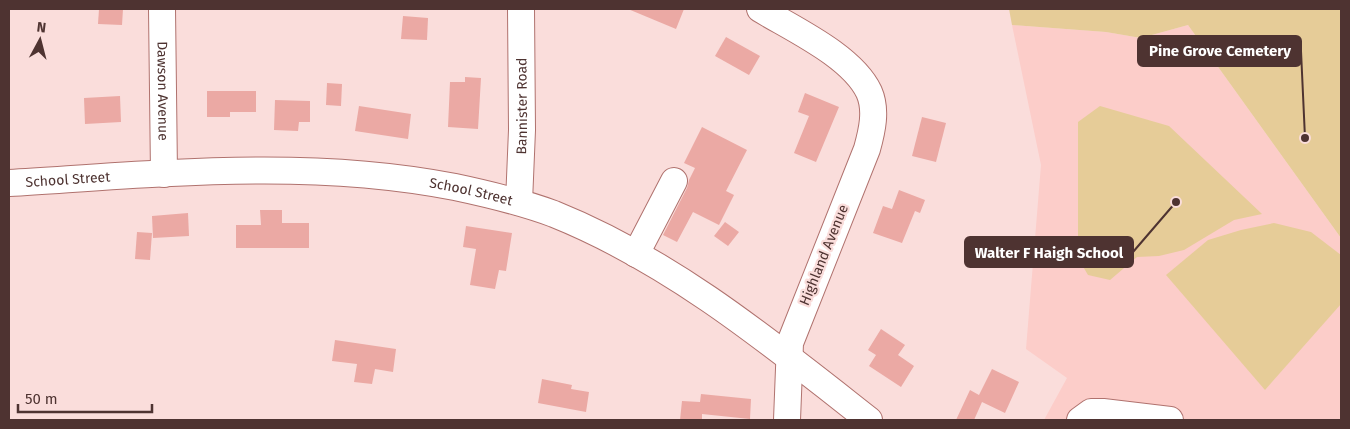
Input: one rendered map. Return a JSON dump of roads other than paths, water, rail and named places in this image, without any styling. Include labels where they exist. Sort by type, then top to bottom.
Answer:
[{"type":"street","name":"Dawson Avenue","points":[[162,9],[164,174]]},
{"type":"street","name":"Bannister Road","points":[[519,202],[522,130],[521,9]]},
{"type":"street","name":"Highland Avenue","points":[[760,9],[835,55],[852,70],[869,93],[873,115],[870,138],[790,343],[787,420]]},
{"type":"street","name":"School Street","points":[[9,183],[253,170],[326,172],[359,174],[437,184],[476,191],[519,202],[590,230],[636,254],[711,300],[744,323],[869,420]]},
{"type":"street","points":[[636,254],[674,181]]},
{"type":"street","points":[[1080,420],[1091,412],[1103,412],[1170,420]]},
{"type":"place","name":"Pine Grove Cemetery","points":[[1305,138]]},
{"type":"place","name":"Walter F Haigh School","points":[[1176,202]]}]
